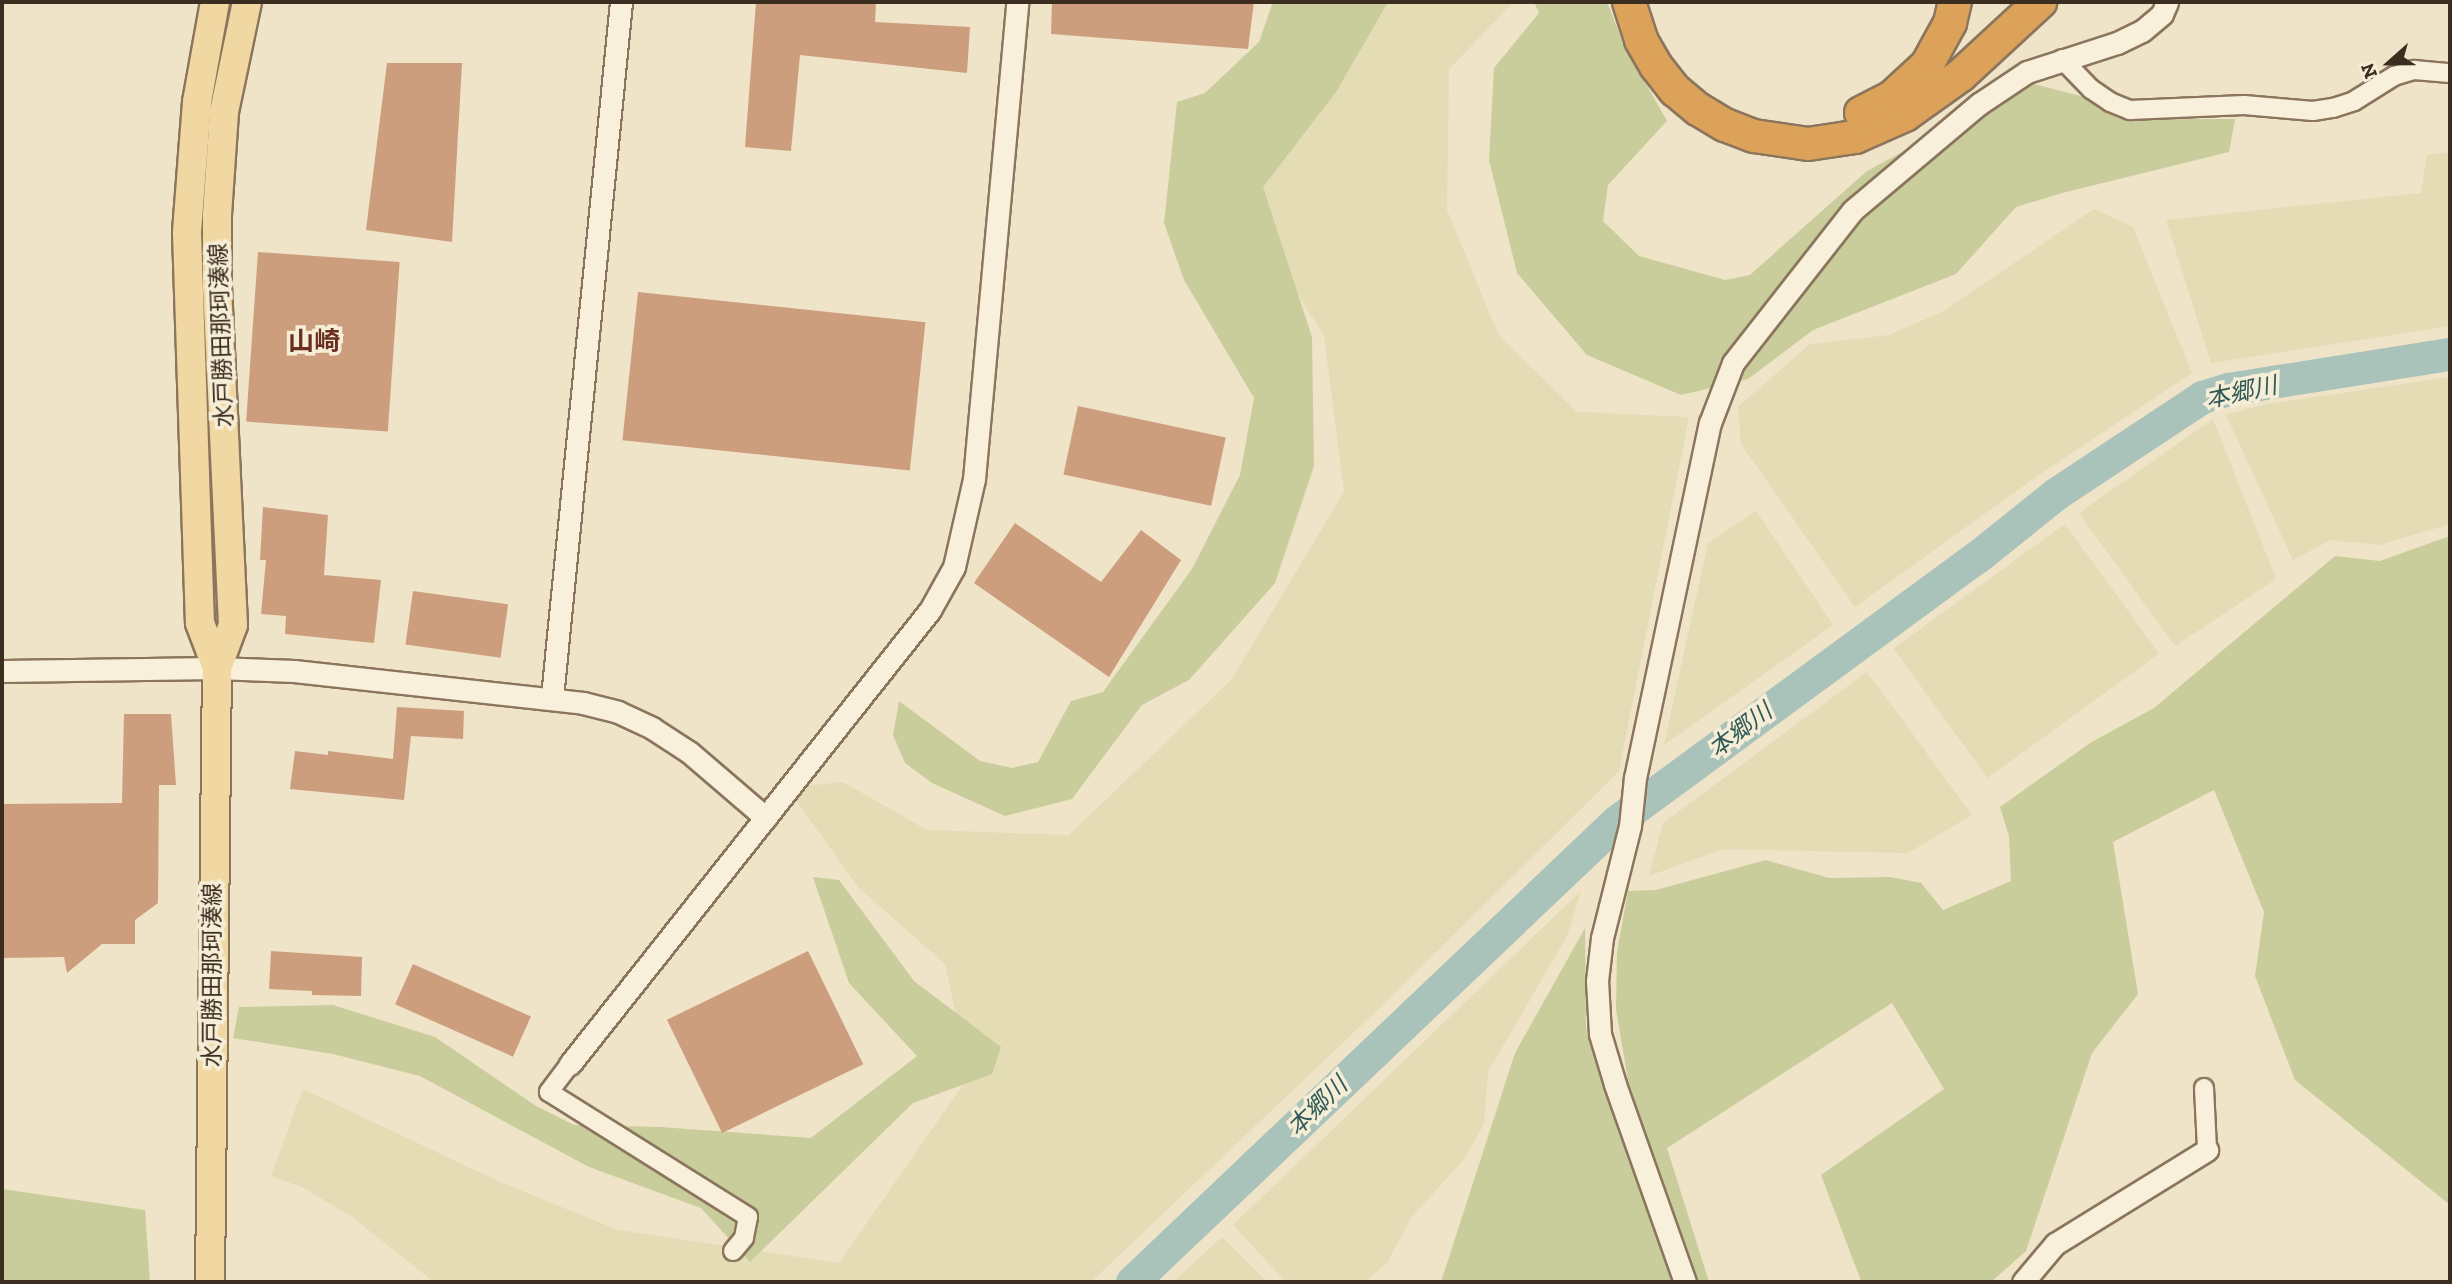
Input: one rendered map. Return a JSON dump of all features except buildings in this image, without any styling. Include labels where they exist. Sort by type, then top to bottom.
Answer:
[{"type":"highway","points":[[1629,2],[1641,40],[1656,66],[1675,90],[1698,109],[1725,125],[1755,136],[1808,144],[1855,137],[1905,115],[1961,75],[2040,2]]},
{"type":"highway","points":[[1647,2],[1658,34],[1693,81],[1716,100],[1739,111],[1766,121],[1794,126],[1843,120],[1891,98],[1910,83],[1940,46],[1955,2]]},
{"type":"main road","name":"水戸勝田那珂湊線","points":[[215,2],[197,102],[187,233],[200,623],[217,668]]},
{"type":"main road","name":"水戸勝田那珂湊線","points":[[210,1282],[217,668],[233,625],[217,286],[220,153],[224,111],[247,2]]},
{"type":"street","points":[[552,698],[621,2]]},
{"type":"street","points":[[733,1251],[744,1238],[748,1217],[549,1092],[930,610],[954,567],[974,479],[1017,2]]},
{"type":"street","points":[[1685,1282],[1600,1034],[1597,981],[1602,938],[1630,826],[1634,790],[1710,423],[1733,363],[1853,210],[1979,104],[2027,72],[2117,43],[2142,30],[2162,14],[2167,2]]},
{"type":"street","points":[[2062,59],[2091,89],[2110,102],[2130,110],[2244,106],[2313,111],[2354,101],[2394,76],[2414,70],[2450,73]]},
{"type":"street","points":[[2,671],[217,668],[294,671],[552,698],[618,712],[652,728],[689,752],[766,818]]},
{"type":"street","points":[[2023,1282],[2055,1244],[2207,1150],[2204,1088]]},
{"type":"shaded area","points":[[1377,2],[1514,2],[1449,69],[1447,210],[1498,334],[1577,412],[1689,417],[1619,771],[1390,998],[1091,1282],[434,1282],[352,1217],[304,1188],[271,1176],[303,1089],[500,1182],[618,1230],[839,1263],[969,1076],[945,964],[859,888],[787,788],[843,782],[927,830],[1069,835],[1232,679],[1344,492],[1324,335],[1233,195]]},
{"type":"shaded area","points":[[2450,152],[2450,326],[2211,363],[2166,220],[2421,193],[2427,155]]},
{"type":"shaded area","points":[[2094,209],[2133,227],[2192,373],[2033,479],[1855,607],[1741,444],[1738,407],[1810,344],[1889,335],[1942,312]]},
{"type":"shaded area","points":[[2450,377],[2450,524],[2379,545],[2331,540],[2293,560],[2226,415],[2267,404]]},
{"type":"shaded area","points":[[2213,419],[2276,579],[2175,646],[2079,513]]},
{"type":"shaded area","points":[[1756,511],[1833,625],[1664,745],[1708,543]]},
{"type":"shaded area","points":[[2065,524],[2159,653],[1988,778],[1893,649]]},
{"type":"shaded area","points":[[1867,672],[1972,815],[1908,853],[1723,849],[1649,876],[1663,823]]},
{"type":"shaded area","points":[[1581,891],[1567,936],[1488,1072],[1484,1124],[1465,1158],[1411,1218],[1387,1263],[1364,1282],[1286,1282],[1233,1225]]},
{"type":"shaded area","points":[[1222,1237],[1267,1282],[1173,1282]]},
{"type":"green space","points":[[1273,2],[1388,2],[1336,92],[1263,187],[1312,337],[1314,466],[1275,583],[1189,680],[1142,705],[1072,799],[1005,816],[932,783],[905,763],[893,735],[899,701],[980,761],[1012,768],[1038,762],[1071,701],[1103,692],[1192,569],[1240,475],[1254,398],[1184,280],[1164,223],[1177,102],[1205,93],[1259,42]]},
{"type":"green space","points":[[1534,2],[1607,2],[1625,47],[1667,121],[1608,185],[1603,221],[1639,256],[1725,280],[1750,275],[1867,171],[2030,83],[2077,95],[2141,119],[2235,119],[2229,152],[2016,207],[1956,274],[1813,330],[1748,379],[1681,395],[1587,355],[1517,273],[1489,160],[1494,68],[1539,13]]},
{"type":"green space","points":[[2450,536],[2450,1205],[2295,1080],[2255,976],[2264,912],[2214,790],[2113,842],[2138,994],[2092,1053],[2026,1251],[1991,1282],[1861,1281],[1821,1175],[1944,1089],[1892,1003],[1667,1148],[1709,1282],[1692,1282],[1628,1080],[1616,1009],[1617,952],[1628,891],[1656,890],[1766,860],[1829,878],[1890,877],[1921,883],[1943,910],[2011,881],[2009,836],[2000,807],[2090,743],[2154,708],[2335,556],[2380,561]]},
{"type":"green space","points":[[813,877],[839,880],[914,981],[1001,1047],[992,1074],[913,1103],[750,1262],[701,1208],[589,1167],[420,1076],[333,1054],[233,1038],[239,1007],[333,1005],[435,1037],[536,1106],[574,1125],[660,1127],[811,1138],[917,1056],[849,983]]},
{"type":"green space","points":[[1585,928],[1586,1029],[1673,1282],[1441,1282],[1515,1053]]},
{"type":"green space","points":[[2,1189],[145,1210],[150,1282],[2,1282]]},
{"type":"waterway","name":"本郷川","points":[[1132,1282],[1617,821],[1977,557],[2057,493],[2202,397],[2228,389],[2450,354]]},
{"type":"district","name":"山崎","points":[[314,342]]}]
